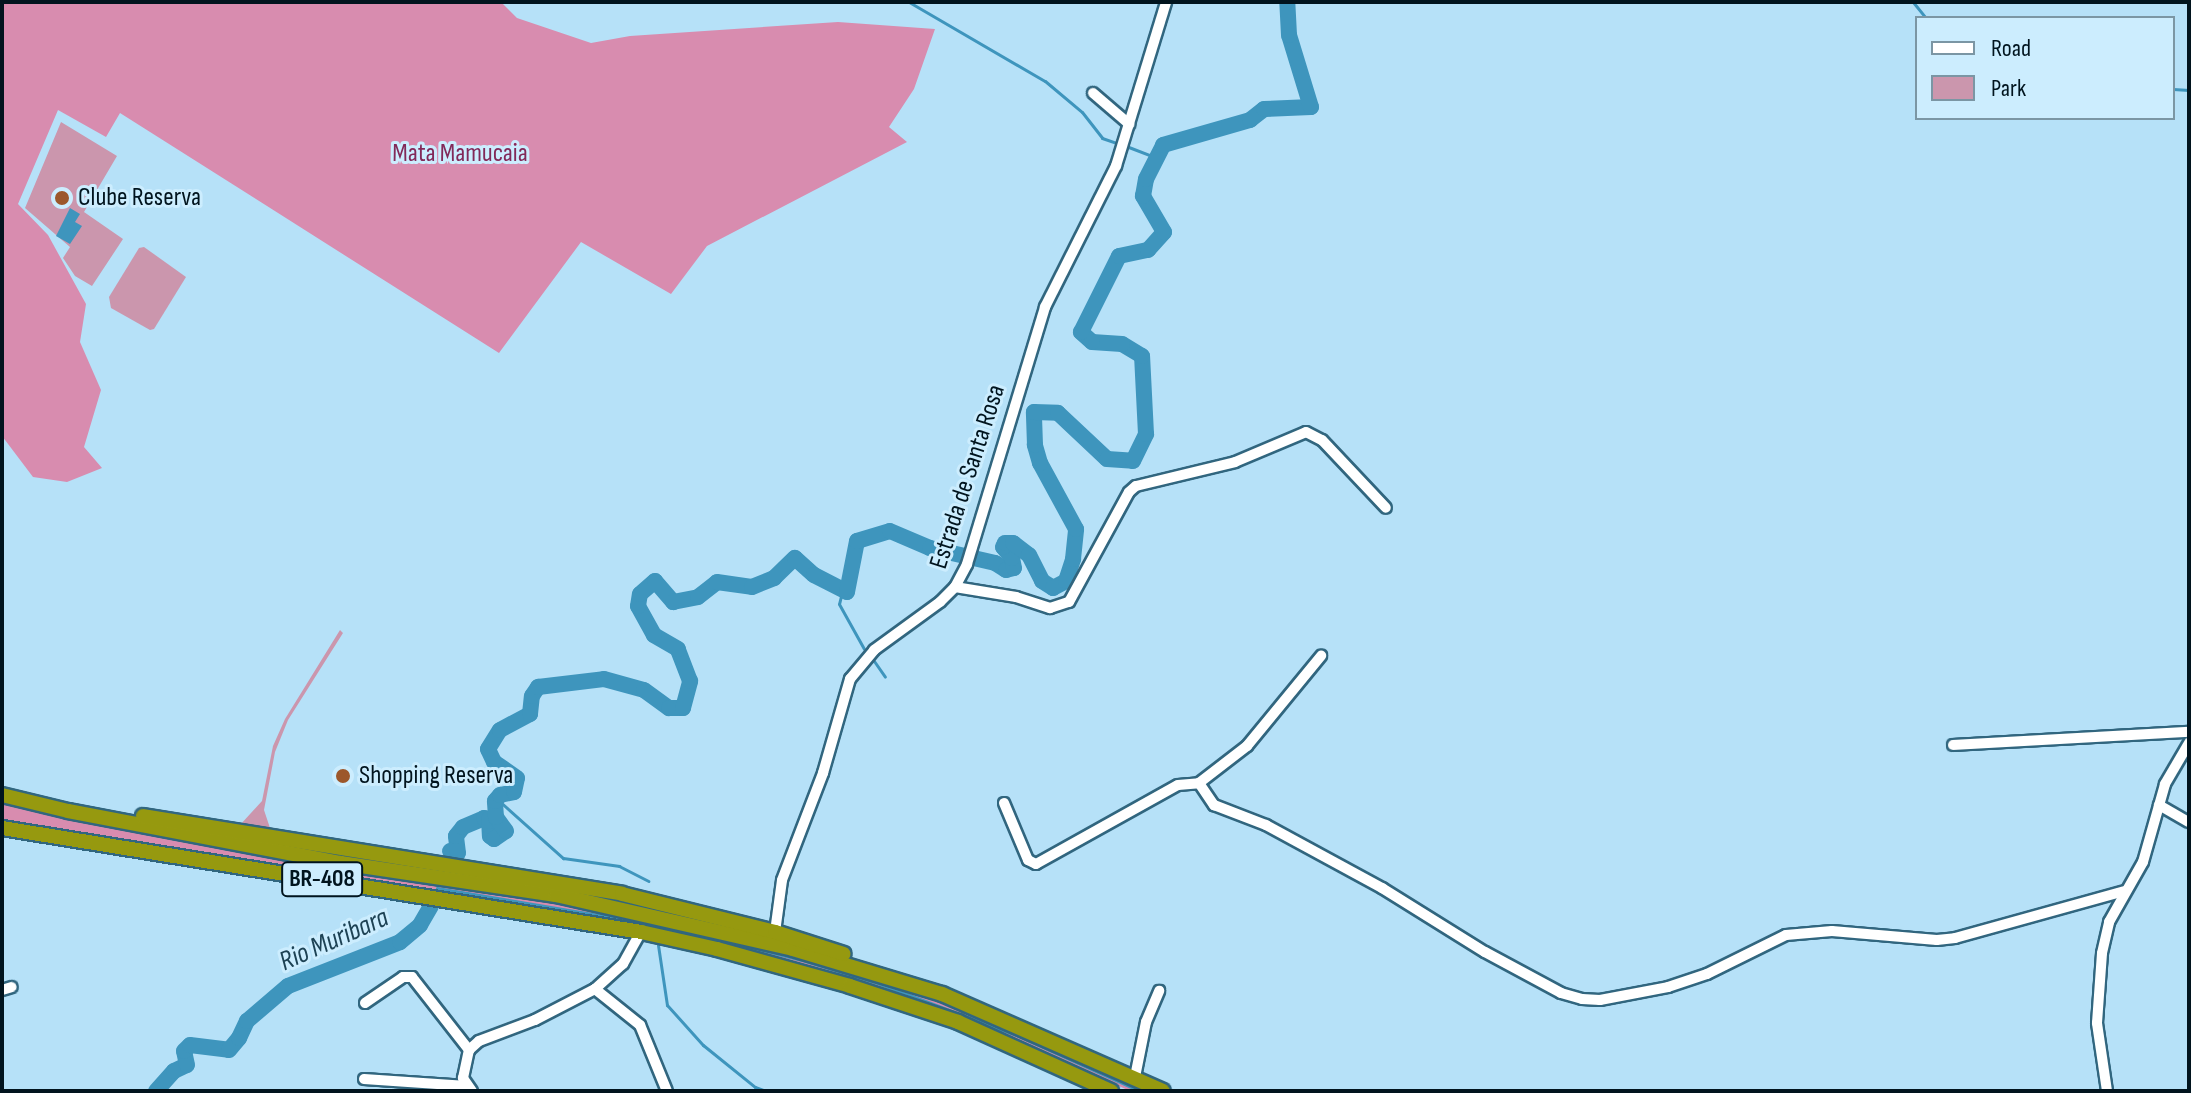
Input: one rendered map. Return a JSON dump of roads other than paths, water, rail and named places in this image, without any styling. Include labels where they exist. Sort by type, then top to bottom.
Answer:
[{"type":"highway","name":"BR-408","points":[[2,795],[68,811],[341,863],[556,895],[793,949],[942,994],[1163,1091]]},
{"type":"highway","points":[[68,811],[113,811],[261,838],[554,881],[622,894],[775,932],[983,1002],[1024,1020],[1051,1040]]},
{"type":"highway","name":"BR-408","points":[[2,828],[641,932],[820,978],[945,1018],[1111,1091]]},
{"type":"street","name":"Estrada de Santa Rosa","points":[[775,932],[782,880],[823,773],[855,670],[874,650],[955,587],[967,564],[1045,307],[1121,151],[1166,2]]},
{"type":"street","points":[[1093,93],[1129,124]]},
{"type":"street","points":[[955,587],[995,592],[1050,608],[1069,602],[1129,492],[1136,486],[1235,462],[1306,432],[1322,440],[1386,508]]},
{"type":"street","points":[[1004,803],[1028,860],[1036,864],[1178,785],[1199,783],[1247,746],[1321,656]]},
{"type":"street","points":[[1953,745],[2189,732]]},
{"type":"street","points":[[2107,1091],[2097,1023],[2098,992],[2109,922],[2143,862],[2165,784],[2189,743]]},
{"type":"street","points":[[1199,783],[1214,805],[1266,825],[1382,888],[1485,952],[1561,993],[1582,999],[1600,1000],[1668,987],[1707,974],[1786,935],[1848,931],[1937,940],[1955,938],[2124,891]]},
{"type":"street","points":[[2159,805],[2189,822]]},
{"type":"street","points":[[470,1089],[463,1078],[469,1050],[479,1041],[535,1020],[595,989],[623,964],[641,932]]},
{"type":"street","points":[[365,1003],[403,977],[412,977],[469,1050]]},
{"type":"street","points":[[595,989],[640,1025],[667,1091]]},
{"type":"street","points":[[1135,1077],[1146,1022],[1159,991]]},
{"type":"street","points":[[364,1079],[470,1089]]},
{"type":"water","points":[[70,208],[80,214],[75,222],[82,226],[70,244],[56,236]]},
{"type":"waterway","points":[[909,2],[1045,81],[1082,112],[1102,138],[1119,144]]},
{"type":"waterway","name":"Rio Muribara","points":[[450,851],[458,853],[456,836],[463,827],[484,818],[489,819],[490,836],[494,839],[506,831],[496,817],[495,801],[500,795],[514,792],[517,778],[494,762],[488,749],[500,730],[530,714],[532,696],[538,687],[604,679],[644,690],[669,708],[683,708],[690,681],[678,649],[654,635],[638,606],[640,594],[655,581],[673,602],[698,597],[717,582],[752,587],[774,578],[795,558],[814,575],[847,592],[857,541],[890,531],[930,548],[995,563],[1006,570],[1014,568],[1012,558],[1003,547],[1005,543],[1013,543],[1029,555],[1042,581],[1053,588],[1066,581],[1073,559],[1076,529],[1040,463],[1035,445],[1034,412],[1058,413],[1107,459],[1133,461],[1146,434],[1142,356],[1122,344],[1092,342],[1081,332],[1119,256],[1148,250],[1164,232],[1143,196],[1146,179],[1163,145],[1250,120],[1264,109],[1311,107],[1289,35],[1287,2]]},
{"type":"waterway","points":[[1913,2],[1924,16]]},
{"type":"waterway","points":[[2175,89],[2189,90]]},
{"type":"waterway","points":[[1126,146],[1157,158]]},
{"type":"waterway","points":[[842,592],[839,604],[864,649]]},
{"type":"waterway","points":[[874,661],[885,677]]},
{"type":"waterway","points":[[497,799],[563,858],[619,866],[648,881]]},
{"type":"waterway","points":[[437,888],[658,925]]},
{"type":"waterway","name":"Rio Muribara","points":[[156,1091],[174,1071],[187,1065],[184,1051],[190,1045],[229,1050],[247,1021],[288,986],[400,942],[420,925],[431,906]]},
{"type":"waterway","points":[[693,933],[805,961],[880,984],[1018,1036],[1140,1091]]},
{"type":"waterway","points":[[658,945],[667,1005],[703,1045],[755,1087],[766,1091]]},
{"type":"place","name":"Clube Reserva","points":[[62,198]]},
{"type":"place","name":"Shopping Reserva","points":[[343,776]]},
{"type":"park label","name":"Mata Mamucaia","points":[[460,154]]}]
